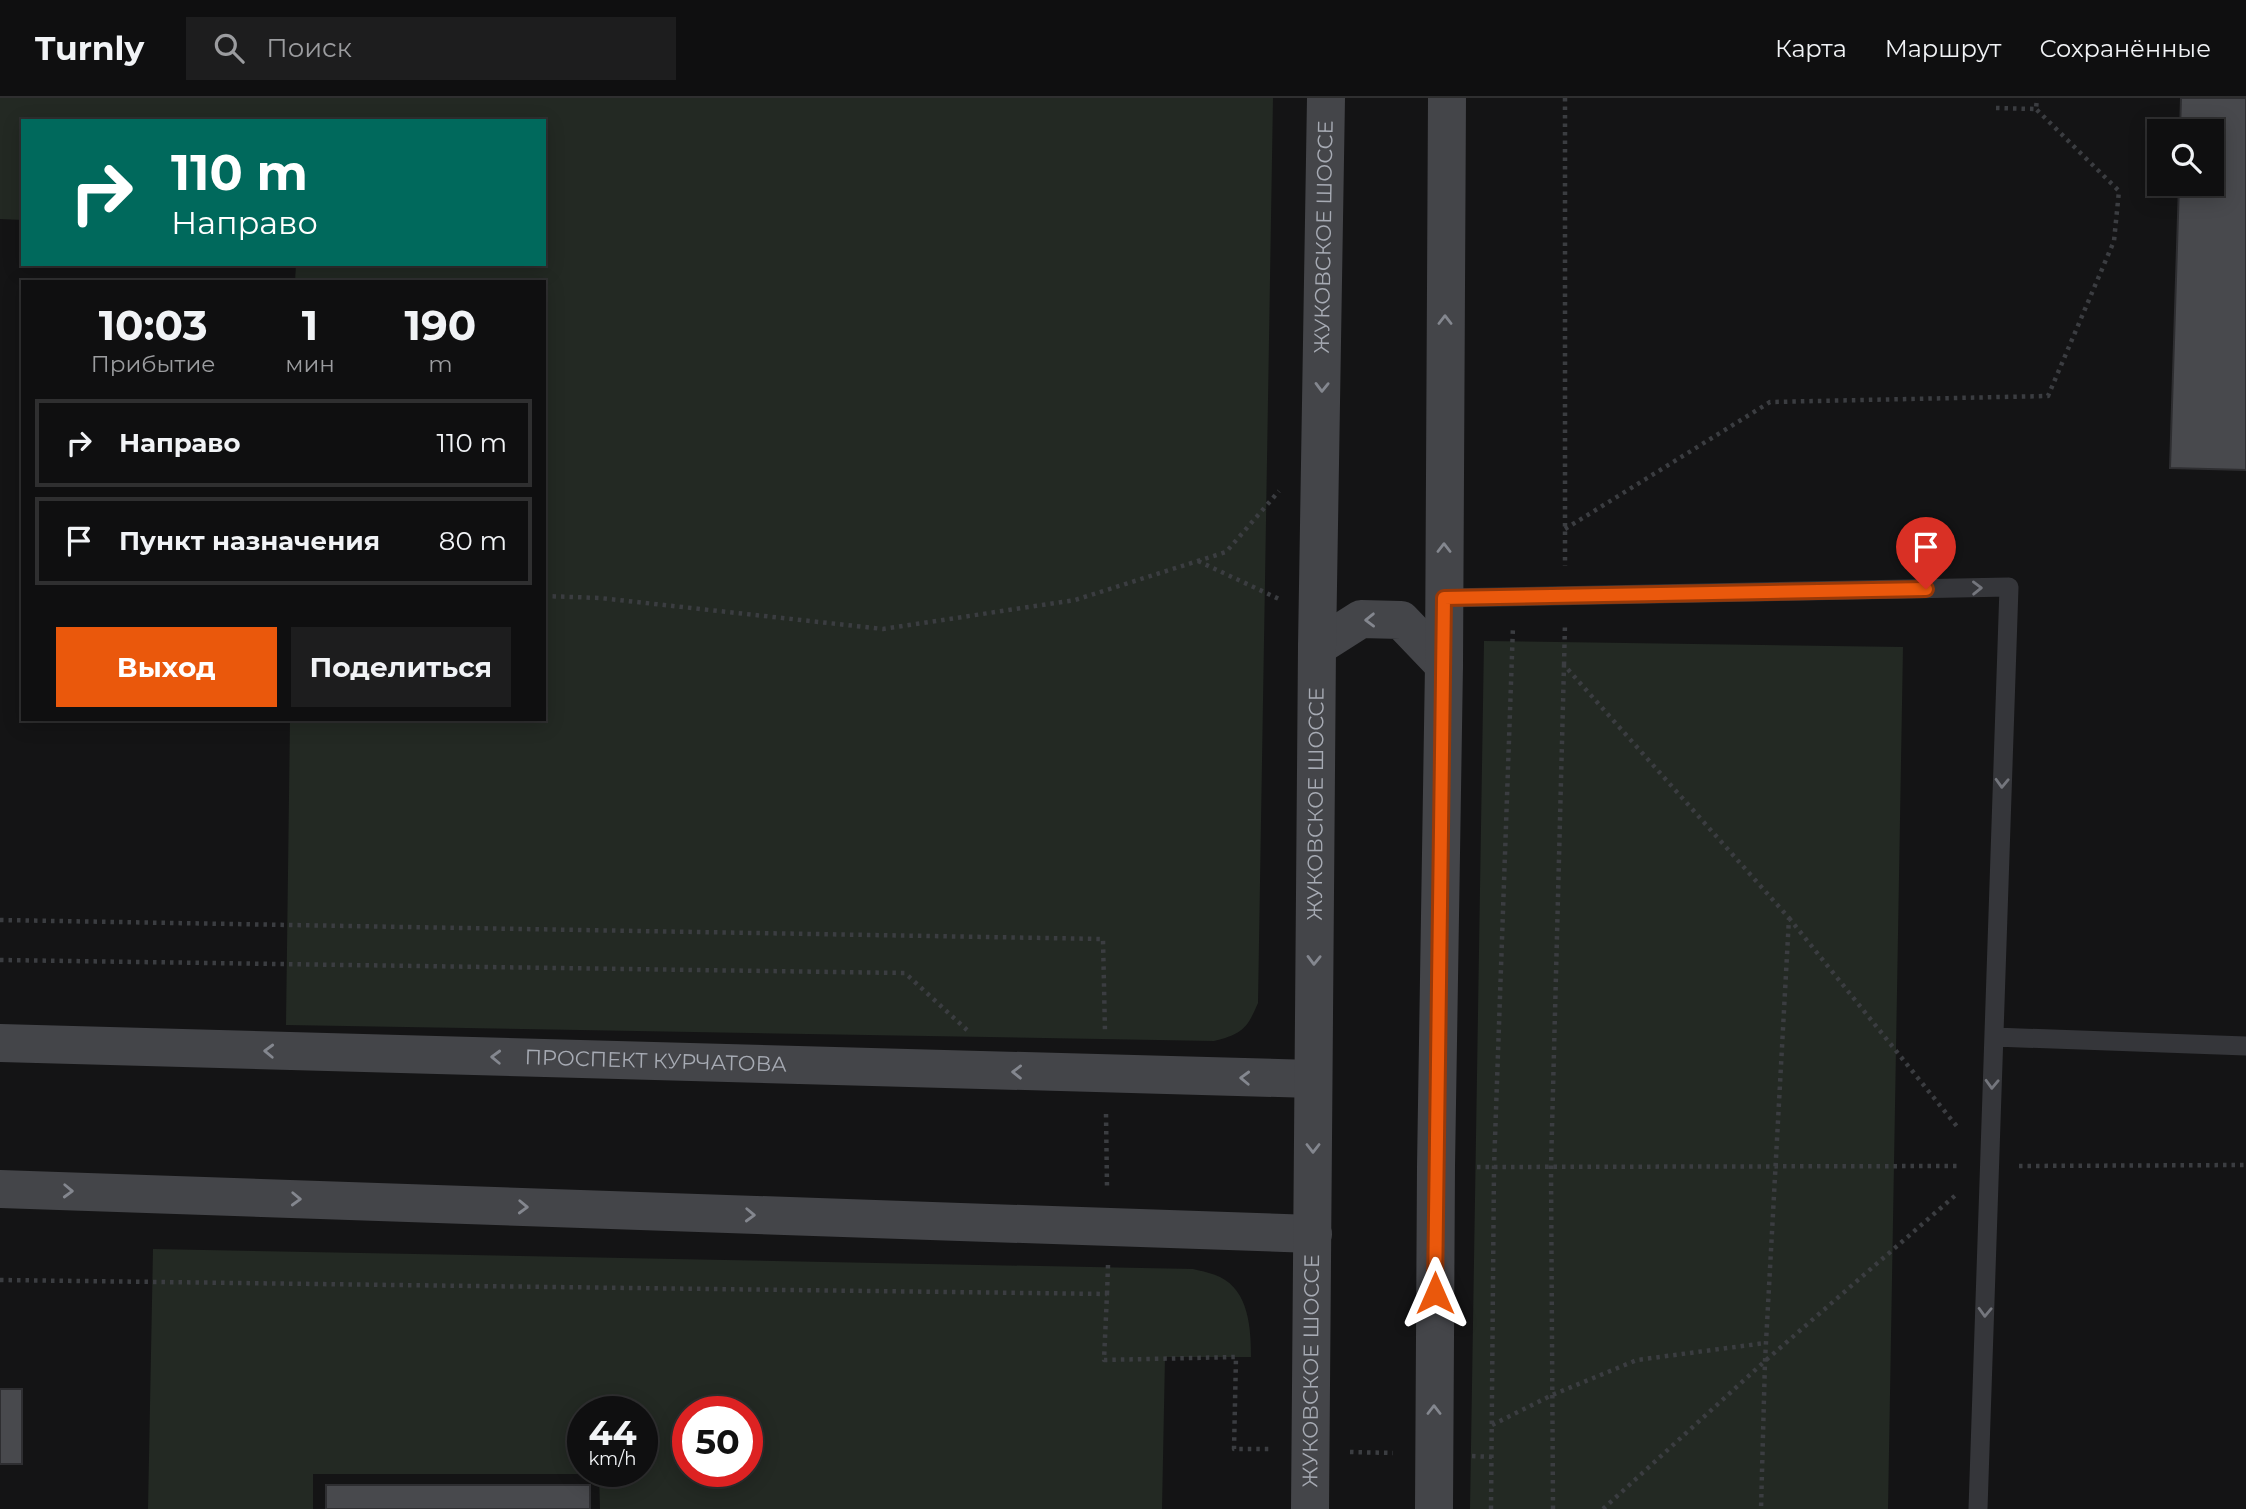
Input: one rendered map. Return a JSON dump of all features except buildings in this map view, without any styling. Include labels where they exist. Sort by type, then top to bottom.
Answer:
[{"type":"main road","name":"ЖУКОВСКОЕ ШОССЕ","points":[[1310,1509],[1317,632],[1326,98]]},
{"type":"main road","points":[[1434,1509],[1444,665],[1447,98]]},
{"type":"main road","points":[[1317,632],[1361,619],[1401,620],[1444,665]]},
{"type":"main road","name":"ПРОСПЕКТ КУРЧАТОВА","points":[[0,1043],[1313,1079]]},
{"type":"main road","points":[[0,1189],[1313,1234]]},
{"type":"lane","points":[[1444,598],[2009,587],[1978,1509]]},
{"type":"lane","points":[[1994,1037],[2246,1046]]},
{"type":"path","points":[[1553,1509],[1551,1167],[1565,596],[1565,98]]},
{"type":"path","points":[[2036,98],[2036,109]]},
{"type":"path","points":[[1565,529],[1770,402],[2048,396],[2114,241],[2119,191],[2036,109],[1996,108]]},
{"type":"path","points":[[546,596],[600,598],[883,629],[1075,600],[1226,552],[1321,443]]},
{"type":"path","points":[[1198,561],[1317,632]]},
{"type":"path","points":[[1491,1509],[1494,1167],[1514,597]]},
{"type":"path","points":[[1564,665],[1789,918],[1989,1166]]},
{"type":"path","points":[[1762,1509],[1765,1343],[1789,918]]},
{"type":"path","points":[[0,920],[1103,939],[1106,1074]]},
{"type":"path","points":[[0,960],[905,972],[1014,1072]]},
{"type":"path","points":[[1603,1509],[1765,1361],[1989,1166]]},
{"type":"path","points":[[1436,1167],[2246,1166]]},
{"type":"path","points":[[0,1280],[1107,1294],[1104,1360],[1236,1357],[1234,1449],[1311,1450]]},
{"type":"path","points":[[1492,1425],[1552,1395],[1637,1360],[1765,1343]]},
{"type":"shaded area","points":[[0,98],[1273,98],[1258,1003],[1247,1025],[1231,1036],[1214,1041],[286,1025],[290,721],[546,721],[546,280],[295,280],[296,266],[546,266],[546,119],[21,119],[21,220],[0,219]]},
{"type":"shaded area","points":[[1484,641],[1903,647],[1888,1509],[1470,1509]]},
{"type":"shaded area","points":[[153,1249],[1193,1269],[1230,1283],[1243,1301],[1249,1323],[1251,1357],[1165,1357],[1162,1509],[600,1509],[599,1487],[658,1487],[658,1396],[567,1396],[567,1474],[313,1474],[313,1509],[148,1509]]},
{"type":"route","points":[[1435,1293],[1444,598],[1926,589]]}]
